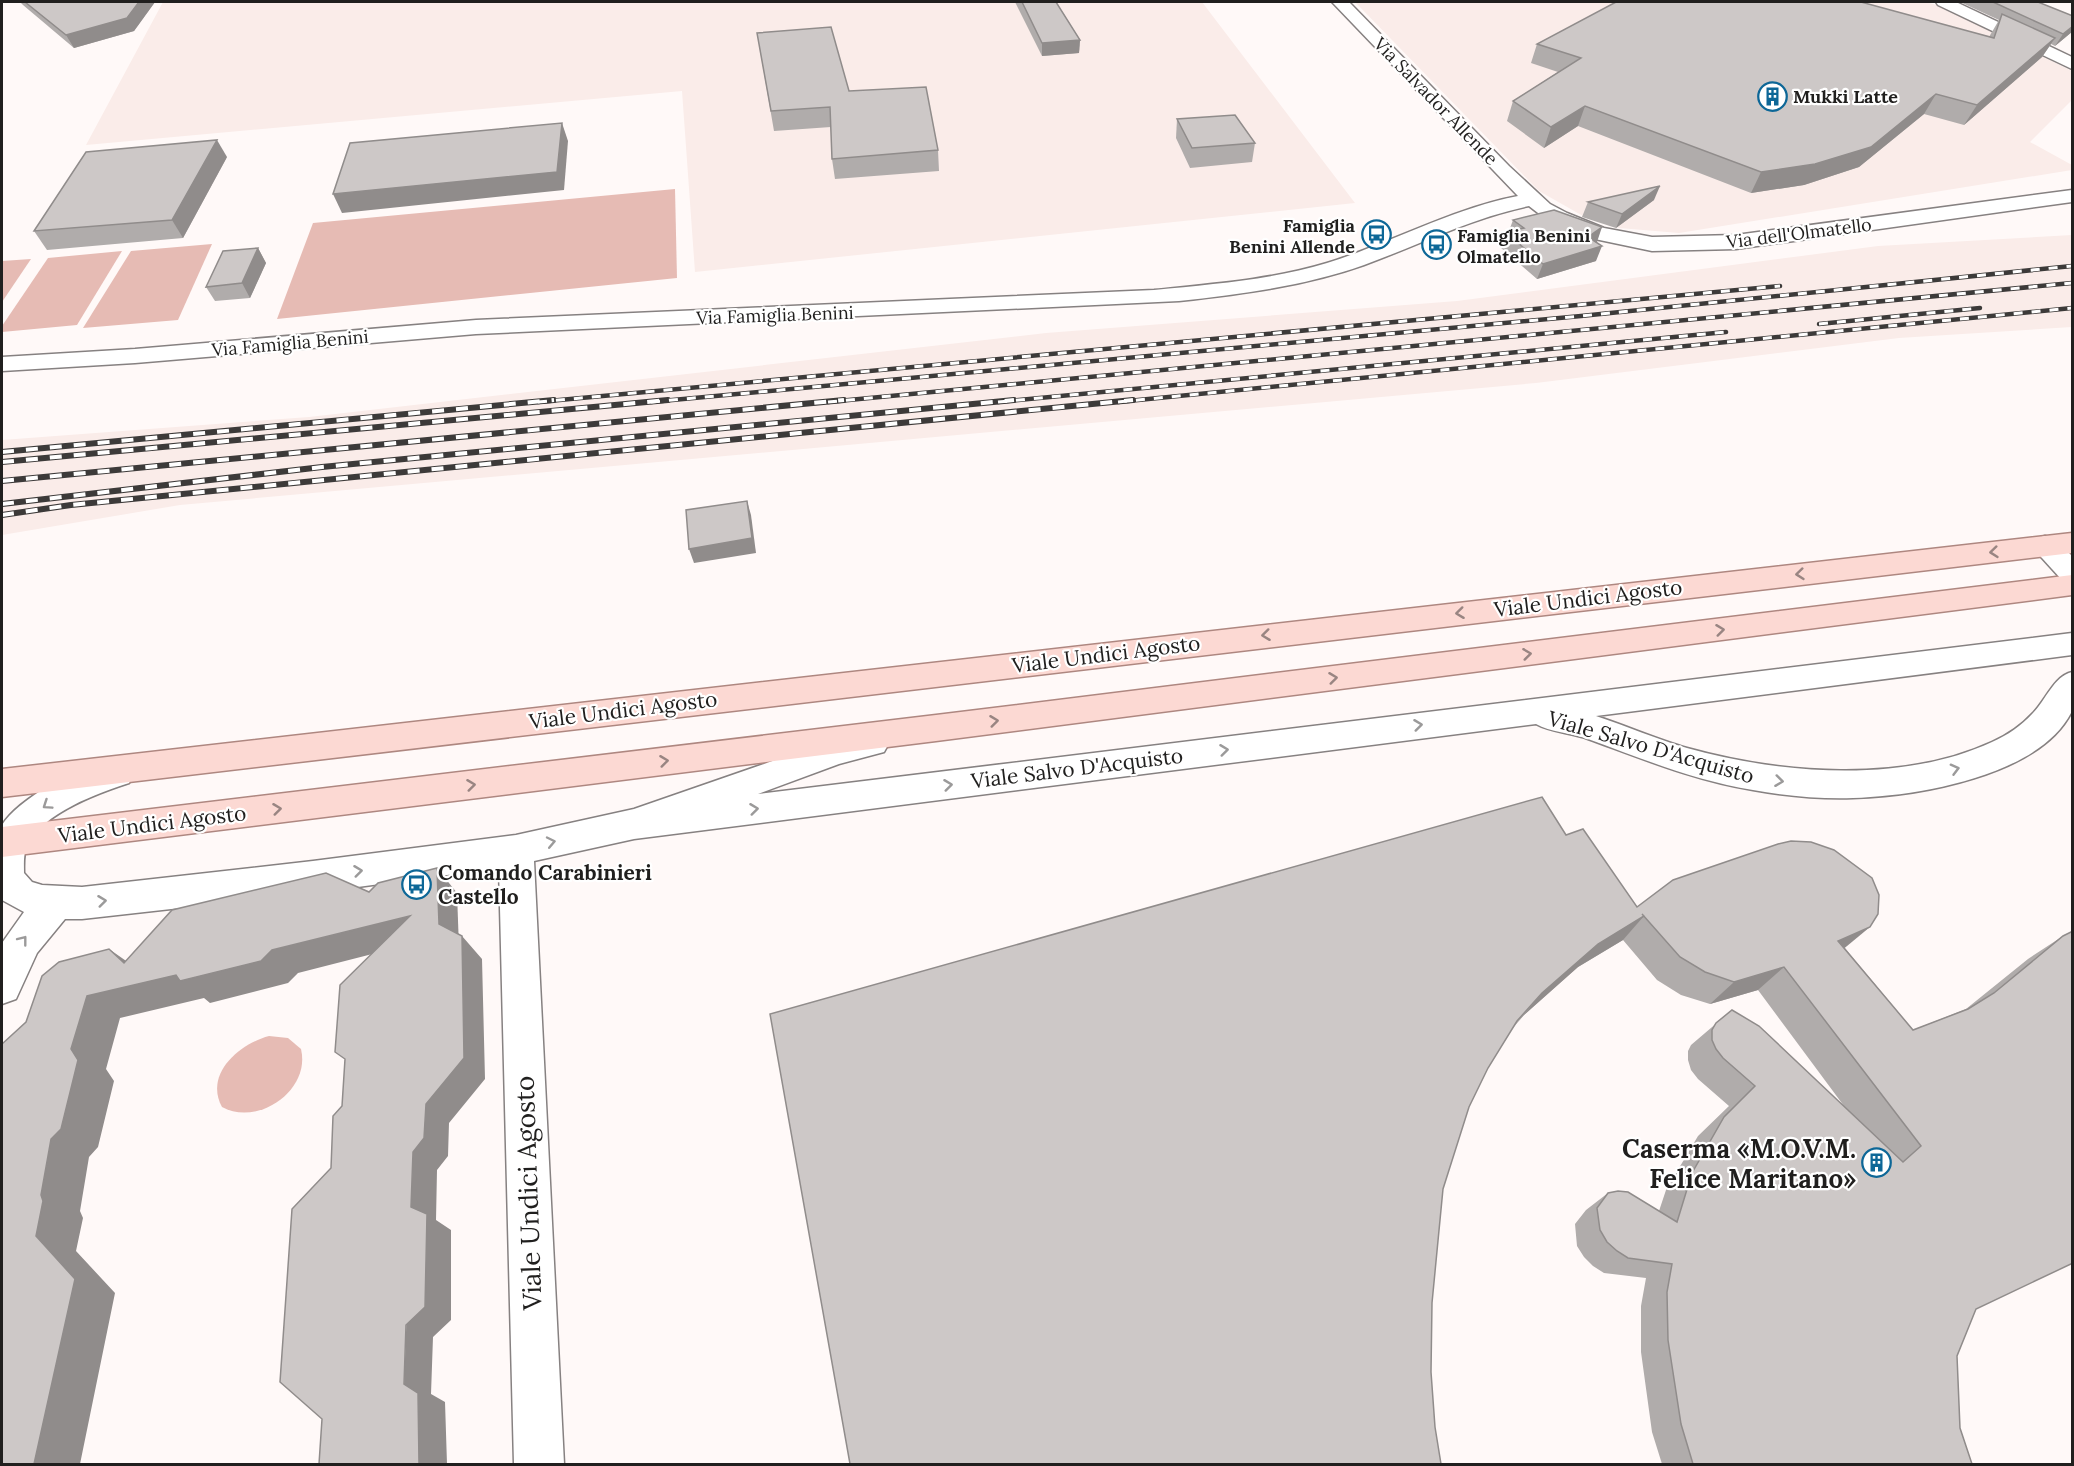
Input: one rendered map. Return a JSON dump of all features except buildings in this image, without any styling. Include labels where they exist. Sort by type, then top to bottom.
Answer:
[{"type":"main road","name":"Viale Undici Agosto","points":[[2,783],[2059,544]]},
{"type":"main road","name":"Viale Undici Agosto","points":[[6,842],[2073,585]]},
{"type":"street","name":"Via Salvador Allende","points":[[1340,2],[1502,170],[1534,199]]},
{"type":"street","points":[[1944,2],[2073,64]]},
{"type":"street","name":"Via dell'Olmatello","points":[[1534,199],[1559,218],[1598,233],[1652,244],[1697,245],[1736,242],[2073,196]]},
{"type":"street","name":"Via Famiglia Benini","points":[[2,364],[135,356],[476,327],[1154,297],[1226,288],[1328,269],[1479,211],[1500,204],[1534,199]]},
{"type":"street","points":[[2059,544],[2073,573]]},
{"type":"street","name":"Viale Salvo D'Acquisto","points":[[633,824],[2073,644]]},
{"type":"street","name":"Viale Salvo D'Acquisto","points":[[1520,712],[1583,724],[1640,747],[1744,777],[1805,784],[1861,784],[1935,774],[1972,764],[2012,749],[2034,733],[2051,715],[2073,684]]},
{"type":"street","name":"Viale Undici Agosto","points":[[139,766],[86,784],[49,802],[23,823],[6,842],[6,875],[12,887],[31,900],[82,903],[516,850],[633,824],[836,752],[936,728]]},
{"type":"street","name":"Viale Undici Agosto","points":[[516,850],[539,1464]]},
{"type":"street","points":[[2,986],[15,951],[37,922],[57,903]]},
{"type":"shaded area","points":[[163,2],[1202,2],[1355,203],[695,272],[682,91],[86,145]]},
{"type":"shaded area","points":[[1355,2],[1925,2],[1941,6],[2072,71],[2072,100],[2030,142],[2072,165],[2072,170],[1679,233],[1619,228],[1583,216],[1539,191]]},
{"type":"shaded area","points":[[675,189],[677,278],[277,319],[313,223]]},
{"type":"shaded area","points":[[2072,235],[2072,327],[1899,338],[1536,383],[180,505],[2,535],[2,440],[309,417],[1046,333],[1457,301],[1878,246]]},
{"type":"shaded area","points":[[212,244],[178,320],[83,328],[131,251]]},
{"type":"shaded area","points":[[122,251],[77,325],[2,332],[2,326],[48,258]]},
{"type":"shaded area","points":[[31,259],[2,302],[2,261]]},
{"type":"shaded area","points":[[269,1036],[288,1038],[301,1049],[302,1064],[298,1078],[290,1091],[279,1101],[251,1112],[236,1112],[222,1107],[218,1095],[221,1072],[236,1053]]},
{"type":"railway","points":[[651,402],[1581,316],[2072,266]]},
{"type":"railway","points":[[828,402],[2072,283]]},
{"type":"railway","points":[[538,402],[1780,286]]},
{"type":"railway","points":[[1819,324],[1980,308]]},
{"type":"railway","points":[[1118,402],[2072,308]]},
{"type":"railway","points":[[998,402],[1726,332]]},
{"type":"railway","points":[[2,452],[554,400]]},
{"type":"railway","points":[[2,462],[668,400]]},
{"type":"railway","points":[[2,481],[844,400]]},
{"type":"railway","points":[[2,504],[322,467],[1014,400]]},
{"type":"railway","points":[[2,515],[71,505],[1133,400]]},
{"type":"place","name":"Mukki Latte","points":[[1772,96]]},
{"type":"place","name":"Famiglia Benini Allende","points":[[1376,235]]},
{"type":"place","name":"Famiglia Benini Olmatello","points":[[1436,245]]},
{"type":"place","name":"Comando Carabinieri Castello","points":[[417,884]]},
{"type":"place","name":"Caserma «M.O.V.M. Felice Maritano»","points":[[1877,1163]]}]
